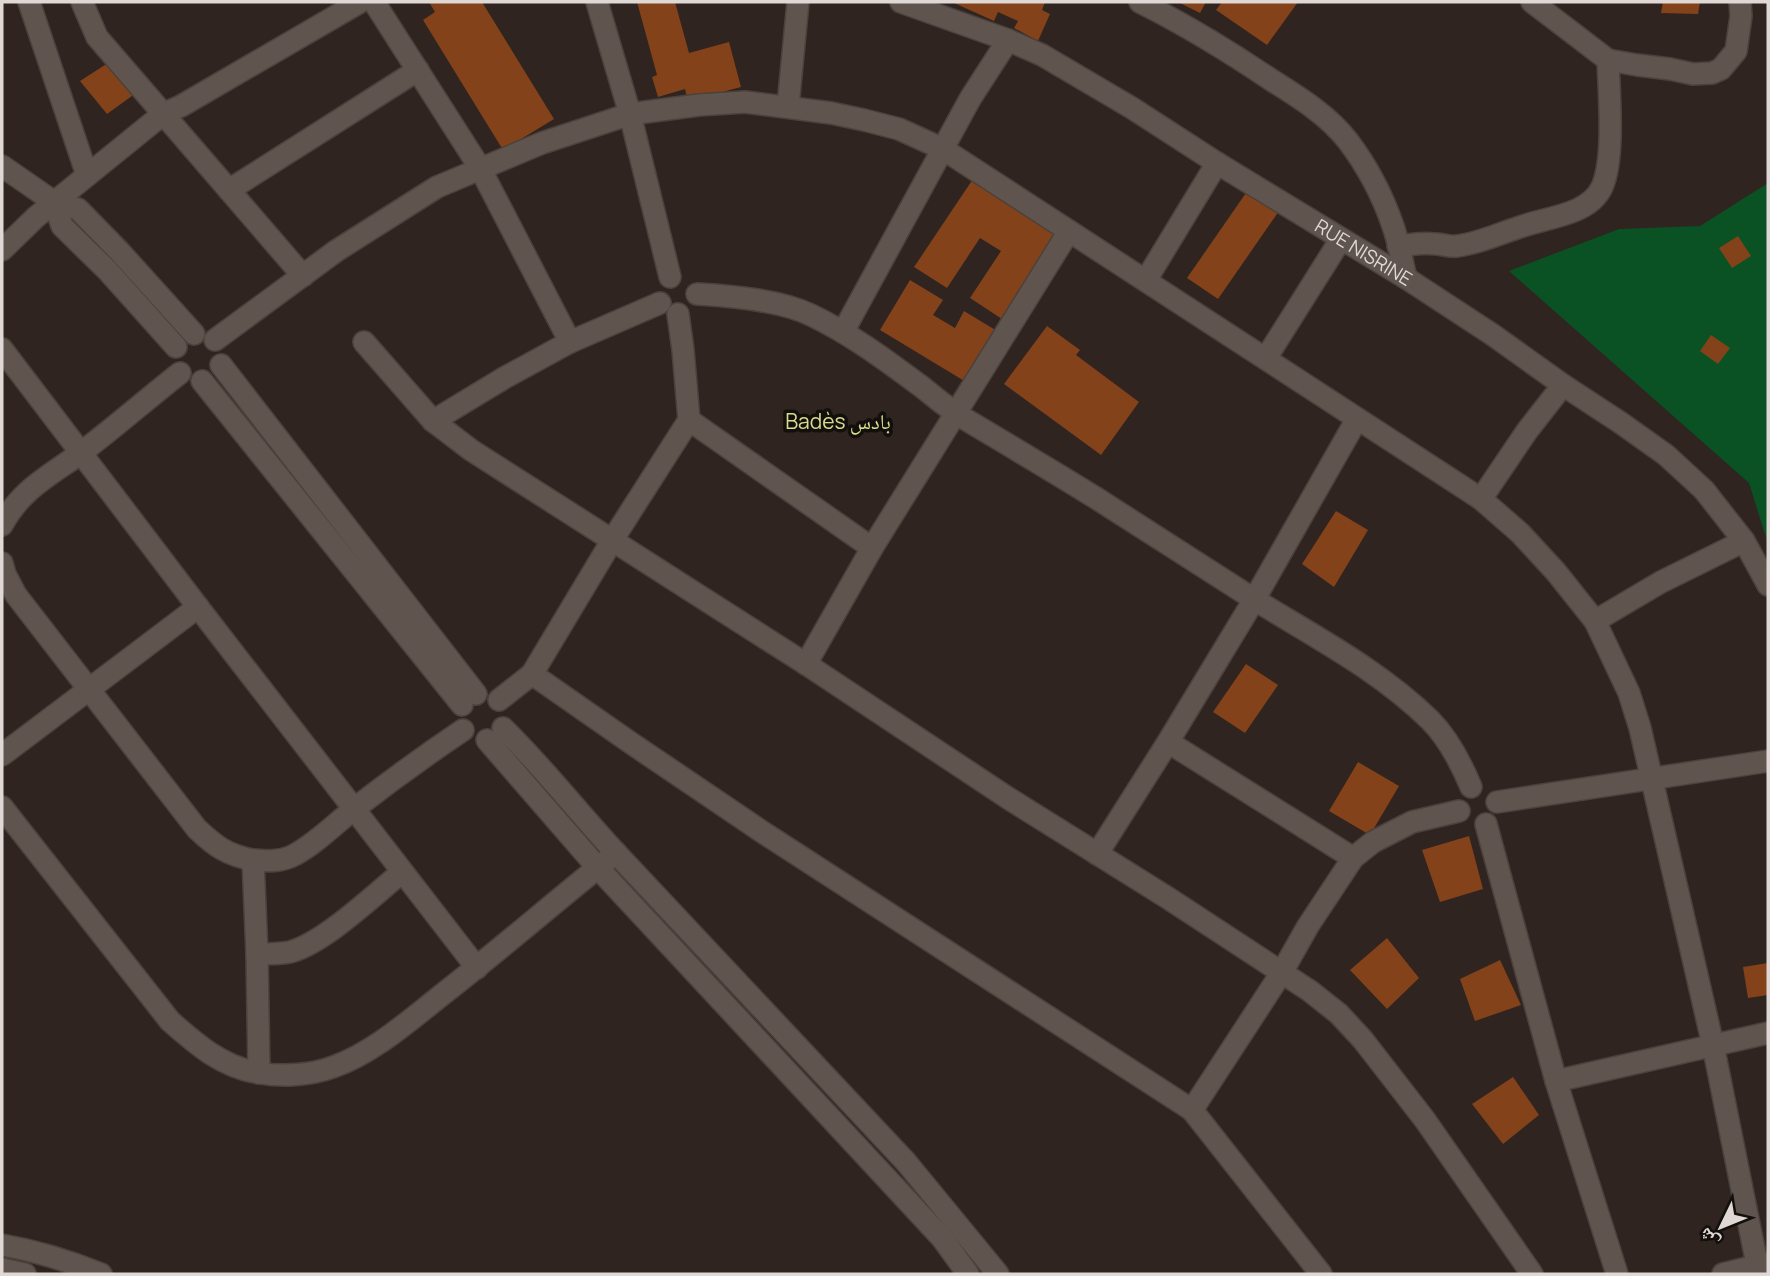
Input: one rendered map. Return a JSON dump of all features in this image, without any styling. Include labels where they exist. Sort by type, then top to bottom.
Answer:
[{"type":"street","points":[[29,2],[87,175]]},
{"type":"street","points":[[82,2],[97,37],[303,276]]},
{"type":"street","points":[[2,250],[54,202],[163,114],[360,2]]},
{"type":"street","points":[[374,2],[480,168],[570,342]]},
{"type":"street","points":[[597,2],[630,114],[670,277]]},
{"type":"street","points":[[788,106],[799,2]]},
{"type":"street","name":"RUE NISRINE","points":[[901,2],[1008,40],[1075,73],[1493,335],[1666,455],[1704,489],[1744,541],[1768,585]]},
{"type":"street","points":[[1140,2],[1177,21],[1294,94],[1347,139],[1363,162],[1394,227],[1406,278]]},
{"type":"street","points":[[1532,2],[1608,60],[1693,74],[1712,74],[1721,69],[1736,51],[1741,16],[1740,2]]},
{"type":"street","points":[[843,332],[970,99],[1008,40]]},
{"type":"street","points":[[1398,246],[1478,243],[1523,225],[1584,206],[1597,195],[1607,167],[1608,60]]},
{"type":"street","points":[[229,190],[418,70]]},
{"type":"street","points":[[215,340],[336,251],[437,187],[542,143],[630,114],[745,102],[788,106],[842,115],[899,129],[943,149],[1481,499],[1520,533],[1595,621],[1629,693],[1640,728],[1762,1268],[1723,1274]]},
{"type":"street","points":[[1146,280],[1217,163]]},
{"type":"street","points":[[2,166],[54,202],[78,209],[194,334]]},
{"type":"street","points":[[54,202],[62,226],[108,271],[176,347]]},
{"type":"street","points":[[806,664],[872,548],[1069,231]]},
{"type":"street","points":[[1266,358],[1341,239]]},
{"type":"street","points":[[677,275],[691,281],[697,294],[692,308],[678,314],[664,309],[658,295],[663,281],[677,275]]},
{"type":"street","points":[[697,294],[729,296],[780,305],[809,314],[843,332],[956,413],[1094,496],[1254,600],[1354,660],[1402,695],[1432,722],[1449,743],[1472,787]]},
{"type":"street","points":[[433,421],[570,342],[660,303]]},
{"type":"street","points":[[499,700],[532,674],[612,539],[689,421],[678,314]]},
{"type":"street","points":[[202,334],[215,340],[222,356],[217,373],[202,381],[193,381],[180,373],[174,360],[176,347],[187,336],[202,334]]},
{"type":"street","points":[[365,342],[433,421],[471,450],[806,664],[1007,798],[1282,971],[1339,1014],[1363,1040],[1424,1120],[1532,1274]]},
{"type":"street","points":[[2,349],[477,968]]},
{"type":"street","points":[[221,365],[329,503],[469,700]]},
{"type":"street","points":[[2,525],[20,498],[41,480],[81,452],[180,373]]},
{"type":"street","points":[[202,381],[311,517],[469,700]]},
{"type":"street","points":[[1481,499],[1527,431],[1563,385]]},
{"type":"street","points":[[1097,854],[1254,600],[1357,419]]},
{"type":"street","points":[[689,421],[872,548]]},
{"type":"street","points":[[311,517],[329,503]]},
{"type":"street","points":[[1595,621],[1661,582],[1744,541]]},
{"type":"street","points":[[2,563],[16,595],[88,689],[197,829],[225,852],[253,860],[275,861],[289,858],[463,730]]},
{"type":"street","points":[[2,755],[198,607]]},
{"type":"street","points":[[532,674],[764,833],[1192,1110],[1321,1274]]},
{"type":"street","points":[[488,694],[499,700],[506,718],[495,734],[478,740],[463,730],[459,718],[469,700],[488,694]]},
{"type":"street","points":[[495,734],[522,747],[578,812],[906,1162],[998,1274]]},
{"type":"street","points":[[495,734],[598,868],[942,1238],[968,1274]]},
{"type":"street","points":[[1168,742],[1353,858]]},
{"type":"street","points":[[1497,802],[1768,761]]},
{"type":"street","points":[[1472,787],[1490,790],[1497,802],[1496,815],[1486,824],[1473,825],[1462,817],[1459,811],[1460,797],[1472,787]]},
{"type":"street","points":[[2,807],[170,1020],[212,1055],[233,1067],[281,1075],[332,1068],[359,1055],[425,1009],[616,853]]},
{"type":"street","points":[[1192,1110],[1353,858],[1373,842],[1412,822],[1459,811]]},
{"type":"street","points":[[1486,824],[1556,1081],[1617,1274]]},
{"type":"street","points":[[253,860],[259,1073]]},
{"type":"street","points":[[257,954],[289,952],[309,944],[336,926],[402,872]]},
{"type":"street","points":[[1556,1081],[1768,1033]]},
{"type":"street","points":[[2,1245],[60,1258],[102,1274]]},
{"type":"street","points":[[2,1269],[25,1274]]},
{"type":"green space","points":[[1768,183],[1768,544],[1749,483],[1509,271],[1619,229],[1700,226]]},
{"type":"building","points":[[429,2],[482,2],[554,119],[503,150],[423,20],[435,12]]},
{"type":"building","points":[[637,2],[675,2],[689,53],[729,42],[741,87],[688,101],[685,89],[658,97],[652,77],[657,75]]},
{"type":"building","points":[[952,2],[1045,2],[1042,10],[1050,14],[1038,41],[1014,28],[1018,21],[998,12],[994,21]]},
{"type":"building","points":[[1178,2],[1206,2],[1200,13]]},
{"type":"building","points":[[1222,2],[1298,2],[1267,45],[1216,10]]},
{"type":"building","points":[[1663,2],[1700,2],[1698,14],[1661,13]]},
{"type":"building","points":[[108,63],[136,93],[107,114],[80,81]]},
{"type":"building","points":[[973,179],[1058,236],[1002,319],[970,298],[1001,251],[980,238],[947,288],[914,267]]},
{"type":"building","points":[[1248,190],[1279,211],[1218,299],[1187,278]]},
{"type":"building","points":[[1738,236],[1751,256],[1732,268],[1719,248]]},
{"type":"building","points":[[910,280],[943,300],[933,315],[955,328],[964,311],[997,331],[966,382],[880,330]]},
{"type":"building","points":[[1047,326],[1080,350],[1076,355],[1139,402],[1101,455],[1004,384]]},
{"type":"building","points":[[1711,335],[1730,348],[1718,364],[1700,351]]},
{"type":"building","points":[[1336,511],[1368,530],[1334,587],[1302,564]]},
{"type":"building","points":[[1246,664],[1278,685],[1245,733],[1213,712]]},
{"type":"building","points":[[1358,762],[1399,786],[1370,835],[1329,811]]},
{"type":"building","points":[[1469,836],[1483,889],[1440,902],[1422,850]]},
{"type":"building","points":[[1387,938],[1419,978],[1387,1009],[1350,970]]},
{"type":"building","points":[[1500,960],[1521,1005],[1475,1021],[1460,979]]},
{"type":"building","points":[[1768,963],[1768,995],[1748,998],[1743,967]]},
{"type":"building","points":[[1513,1077],[1539,1115],[1503,1144],[1472,1104]]},
{"type":"district","name":"Badès بادس","points":[[838,421]]}]
